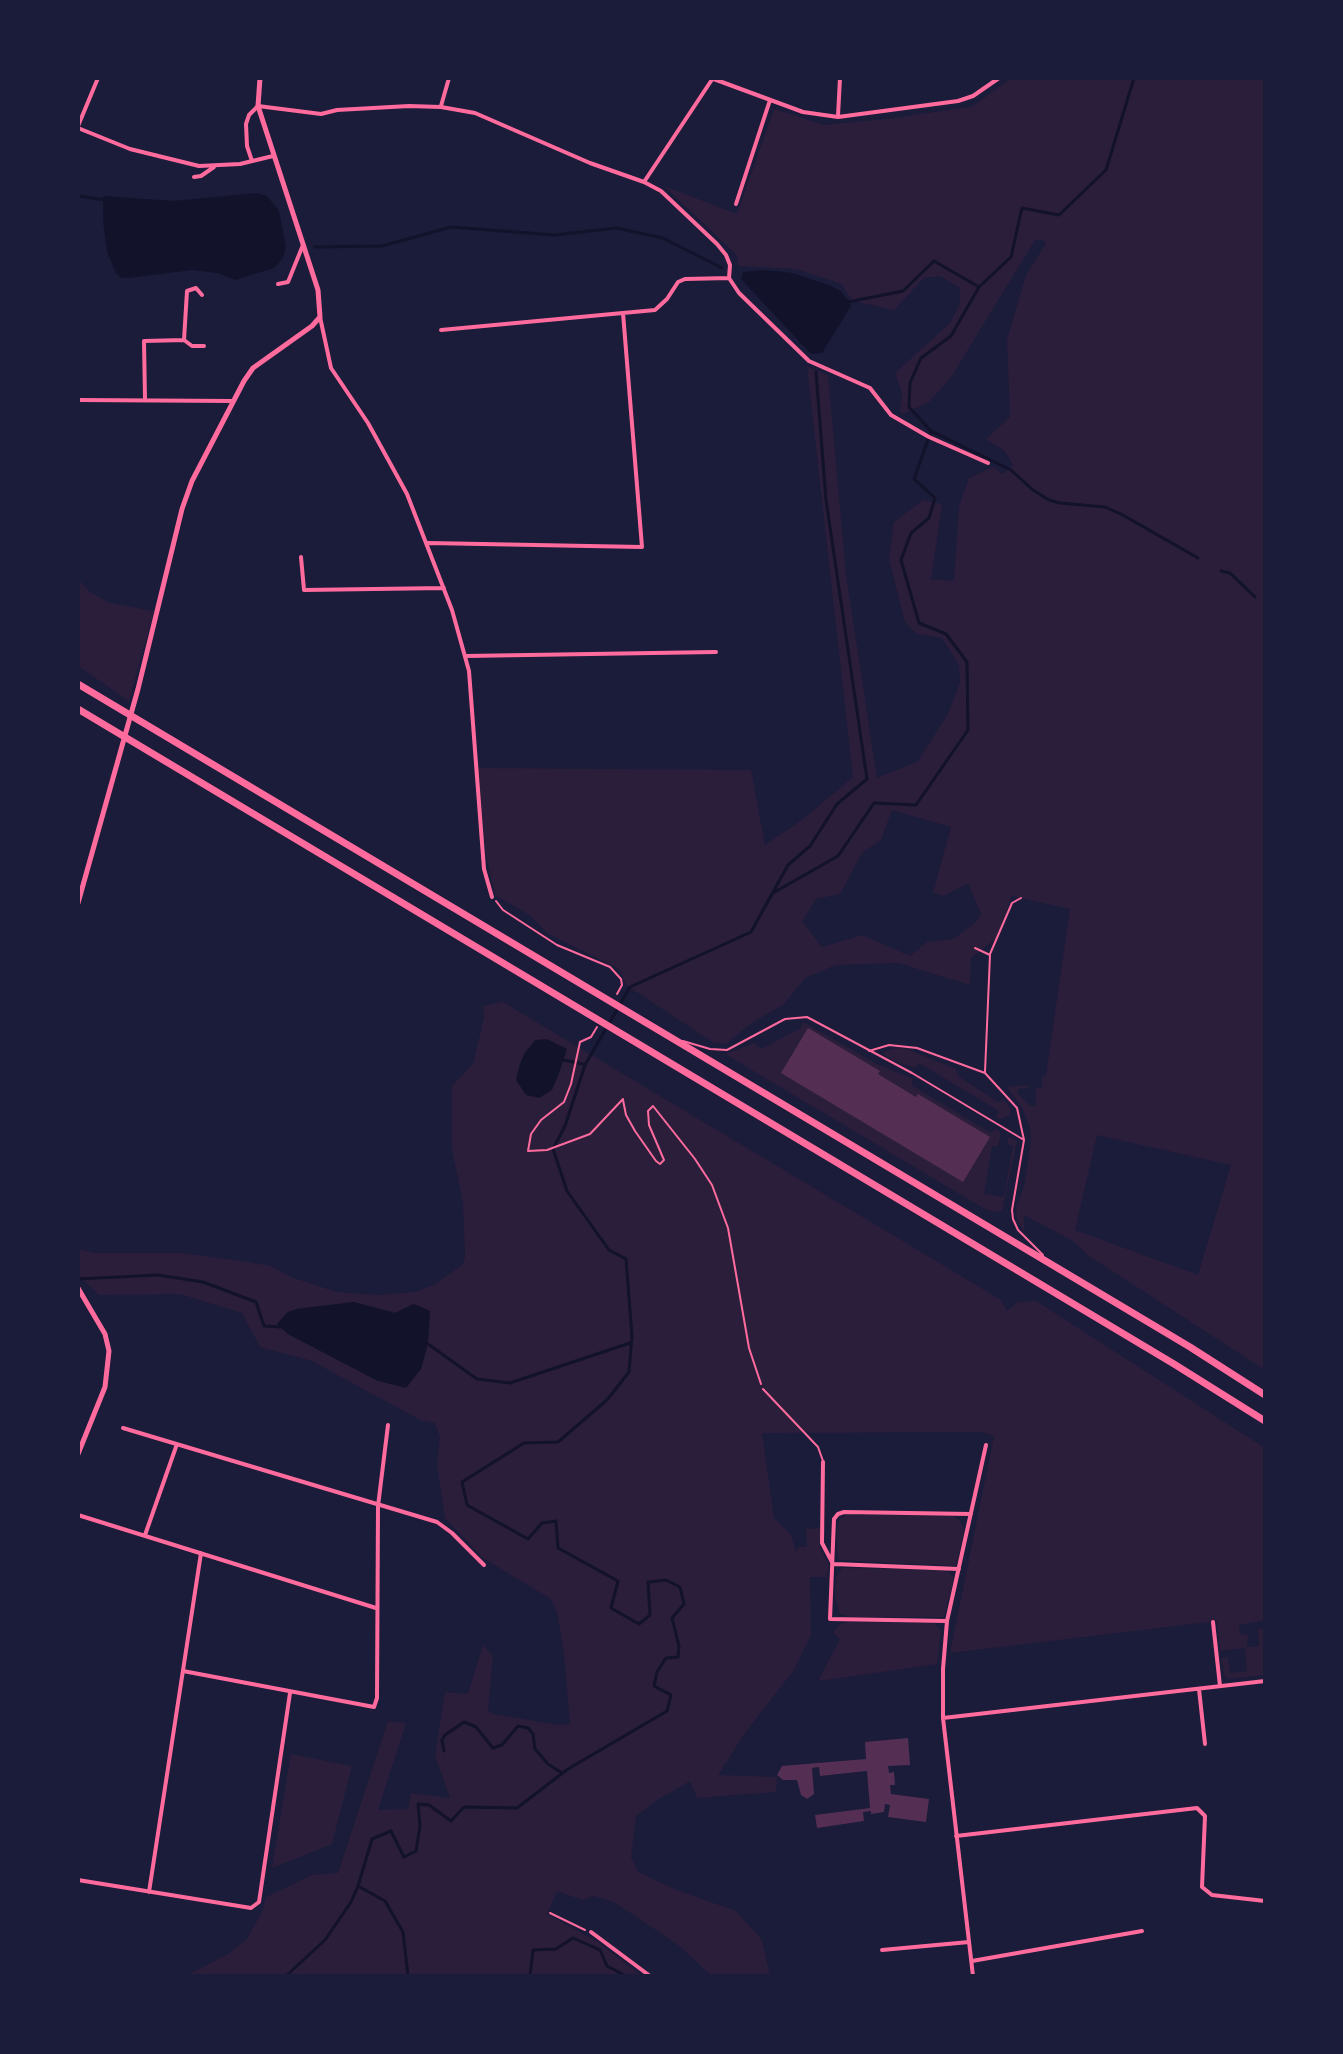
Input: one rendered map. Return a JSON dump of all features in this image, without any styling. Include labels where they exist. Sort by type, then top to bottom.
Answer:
[{"type":"highway","points":[[78,684],[1265,1395]]},
{"type":"highway","points":[[78,709],[1265,1421]]},
{"type":"street","points":[[98,78],[78,127],[145,154],[199,166],[273,156]]},
{"type":"street","points":[[260,78],[258,106],[318,290],[320,317],[331,368],[368,423],[407,494],[445,588],[465,656],[469,671],[484,869],[492,897]]},
{"type":"street","points":[[441,107],[449,78]]},
{"type":"street","points":[[644,182],[712,78],[803,112],[838,117],[958,101],[973,96],[999,78]]},
{"type":"street","points":[[838,117],[840,78]]},
{"type":"street","points":[[736,204],[770,100]]},
{"type":"street","points":[[258,106],[321,114],[337,110],[409,106],[475,113],[590,163],[644,182],[661,191],[717,244],[730,265],[729,278],[752,307],[809,361],[870,388],[891,415],[929,437],[988,463]]},
{"type":"street","points":[[252,161],[247,146],[246,124],[249,115],[258,106]]},
{"type":"street","points":[[194,177],[216,166]]},
{"type":"street","points":[[278,284],[288,282],[303,245]]},
{"type":"street","points":[[441,330],[658,308],[678,282],[685,279],[729,278]]},
{"type":"street","points":[[184,340],[187,291],[196,288],[202,295]]},
{"type":"street","points":[[428,543],[642,547],[623,313]]},
{"type":"street","points":[[78,903],[192,481],[253,368],[320,317]]},
{"type":"street","points":[[145,399],[144,341],[184,340],[192,346],[204,346]]},
{"type":"street","points":[[78,400],[233,401]]},
{"type":"street","points":[[301,557],[304,590],[445,588]]},
{"type":"street","points":[[465,656],[716,652]]},
{"type":"street","points":[[78,1288],[105,1334],[109,1351],[105,1387],[78,1454]]},
{"type":"street","points":[[183,1671],[374,1707],[377,1698],[378,1506],[388,1425]]},
{"type":"street","points":[[123,1428],[443,1525],[484,1565]]},
{"type":"street","points":[[145,1535],[177,1444]]},
{"type":"street","points":[[973,1976],[943,1718],[947,1621],[986,1445]]},
{"type":"street","points":[[823,1462],[822,1543],[834,1564]]},
{"type":"street","points":[[947,1621],[830,1619],[833,1526],[838,1514],[888,1511],[971,1514]]},
{"type":"street","points":[[78,1515],[376,1608]]},
{"type":"street","points":[[149,1892],[201,1553]]},
{"type":"street","points":[[834,1564],[959,1569]]},
{"type":"street","points":[[1213,1622],[1220,1686]]},
{"type":"street","points":[[943,1718],[1265,1681]]},
{"type":"street","points":[[1199,1689],[1205,1744]]},
{"type":"street","points":[[78,1880],[251,1908],[259,1902],[290,1691]]},
{"type":"street","points":[[956,1836],[1197,1808],[1205,1816],[1202,1887],[1212,1895],[1265,1901]]},
{"type":"street","points":[[972,1961],[1142,1931]]},
{"type":"street","points":[[591,1932],[650,1976]]},
{"type":"street","points":[[882,1950],[969,1942]]},
{"type":"lane","points":[[985,1073],[990,955],[1012,903],[1021,898]]},
{"type":"lane","points":[[975,948],[990,955]]},
{"type":"lane","points":[[671,1037],[710,1049],[727,1050],[785,1019],[807,1017],[912,1073],[1024,1140]]},
{"type":"lane","points":[[868,1051],[889,1045],[917,1048],[985,1073],[1017,1108],[1024,1140],[1013,1219],[1018,1230],[1054,1266]]},
{"type":"lane","points":[[763,1389],[818,1447],[823,1462]]},
{"type":"path","points":[[492,897],[503,910],[557,945],[610,967],[621,979],[622,985],[614,998]]},
{"type":"path","points":[[599,1024],[591,1037],[580,1042],[564,1102],[541,1120],[531,1134],[528,1151],[547,1150],[590,1134],[623,1099],[626,1115],[635,1131],[656,1161],[663,1163],[649,1125],[648,1111],[653,1106],[656,1109],[712,1185],[728,1228],[749,1348],[763,1389]]},
{"type":"path","points":[[550,1913],[591,1932]]},
{"type":"shaded area","points":[[1011,78],[1265,78],[1265,1370],[1089,1256],[1073,1241],[1024,1215],[1024,1232],[1017,1221],[1016,1207],[1024,1187],[1031,1140],[1030,1127],[1022,1108],[1007,1087],[1028,1085],[1028,1088],[1018,1089],[1018,1094],[1031,1106],[1036,1106],[1036,1088],[1042,1088],[1042,1077],[1046,1076],[1070,909],[1012,896],[997,938],[971,958],[970,985],[898,963],[836,965],[805,978],[784,1004],[750,1024],[726,1044],[714,1043],[626,985],[619,969],[547,933],[531,916],[495,895],[486,856],[478,768],[751,770],[765,845],[803,819],[853,777],[807,367],[828,375],[846,575],[877,778],[917,762],[948,714],[960,683],[959,665],[942,638],[917,634],[905,622],[889,559],[894,522],[923,500],[942,504],[931,579],[954,581],[959,506],[969,478],[993,467],[1003,474],[1013,465],[1005,451],[986,439],[1010,417],[1007,340],[1026,275],[1046,243],[1035,240],[950,379],[929,402],[903,414],[900,411],[902,393],[895,373],[950,323],[960,304],[960,288],[940,276],[924,278],[894,310],[852,301],[842,284],[796,269],[738,266],[737,255],[664,186],[737,214],[774,109],[824,125],[973,106]],"holes":[[[892,810],[951,827],[933,893],[944,896],[968,883],[981,914],[975,923],[953,939],[927,942],[910,956],[862,935],[822,947],[802,921],[816,899],[840,894],[862,853],[881,840]],[[1097,1135],[1231,1165],[1198,1275],[1075,1230]]]},
{"type":"shaded area","points":[[257,193],[267,196],[279,211],[286,246],[283,258],[274,268],[235,280],[218,273],[192,270],[128,278],[121,278],[116,273],[107,252],[103,196],[174,201]]},
{"type":"shaded area","points":[[764,270],[792,273],[829,285],[841,291],[849,302],[851,306],[822,353],[809,352],[741,279],[743,272]]},
{"type":"shaded area","points":[[78,579],[90,592],[110,603],[154,611],[129,701],[78,666]]},
{"type":"shaded area","points":[[503,1002],[1001,1300],[1007,1311],[1018,1302],[1036,1301],[1265,1448],[1265,1620],[1239,1625],[1240,1634],[1248,1635],[1247,1647],[1259,1646],[1258,1629],[1265,1628],[1265,1675],[1225,1678],[1221,1658],[1228,1657],[1230,1673],[1247,1671],[1245,1648],[1220,1651],[1217,1621],[950,1653],[994,1436],[981,1432],[762,1433],[774,1518],[791,1535],[796,1552],[799,1547],[807,1547],[806,1529],[820,1528],[820,1547],[829,1566],[827,1577],[810,1577],[811,1635],[794,1670],[745,1733],[718,1775],[777,1777],[776,1792],[697,1798],[690,1781],[636,1816],[631,1857],[638,1872],[674,1889],[736,1911],[762,1940],[770,1976],[712,1976],[677,1944],[614,1902],[594,1896],[583,1900],[557,1891],[547,1914],[598,1942],[642,1976],[186,1976],[228,1954],[247,1939],[262,1912],[266,1897],[312,1875],[338,1873],[388,1721],[406,1723],[378,1810],[408,1809],[411,1793],[450,1798],[435,1756],[445,1692],[468,1694],[483,1645],[493,1656],[488,1710],[493,1714],[559,1725],[570,1724],[564,1653],[557,1612],[551,1599],[483,1558],[445,1518],[437,1464],[440,1437],[435,1423],[420,1420],[312,1361],[260,1347],[242,1313],[180,1294],[99,1295],[78,1276],[78,1249],[94,1253],[181,1253],[248,1262],[270,1266],[291,1277],[337,1292],[378,1295],[415,1292],[435,1284],[462,1265],[465,1258],[463,1202],[452,1150],[452,1086],[473,1064],[484,1018],[483,1006]],"holes":[[[567,1049],[558,1076],[519,1067]],[[354,1302],[395,1313],[414,1304],[378,1381],[288,1334],[277,1324],[288,1312],[297,1309]]]},
{"type":"shaded area","points":[[803,1022],[877,1064],[913,1079],[911,1085],[991,1133],[995,1128],[1000,1132],[998,1146],[992,1146],[984,1194],[1004,1197],[1013,1146],[1007,1144],[1008,1138],[1017,1141],[1002,1211],[983,1208],[725,1054],[754,1043],[761,1049],[801,1028]]},
{"type":"shaded area","points":[[547,1039],[567,1049],[558,1076],[552,1090],[539,1098],[526,1095],[516,1080],[519,1067],[535,1040]]},
{"type":"shaded area","points":[[907,1049],[956,1069],[958,1076],[998,1102],[1004,1100],[1011,1109],[1010,1115],[1000,1119],[996,1117],[999,1111],[919,1063],[915,1068],[887,1058],[883,1052]]},
{"type":"shaded area","points":[[354,1302],[395,1313],[414,1304],[430,1311],[428,1344],[421,1369],[406,1388],[378,1381],[288,1334],[277,1324],[288,1312],[297,1309]]},
{"type":"shaded area","points":[[847,1515],[952,1515],[961,1522],[964,1532],[956,1566],[839,1560],[837,1526],[840,1519]]},
{"type":"shaded area","points":[[842,1568],[947,1570],[954,1578],[944,1617],[851,1617],[840,1614],[835,1598],[836,1577]]},
{"type":"shaded area","points":[[934,1623],[941,1630],[937,1664],[818,1681],[840,1639],[833,1633],[840,1624]]},
{"type":"shaded area","points":[[291,1754],[352,1766],[332,1844],[272,1868]]},
{"type":"building","points":[[808,1028],[880,1071],[878,1074],[916,1097],[918,1094],[990,1137],[963,1182],[781,1073]]},
{"type":"building","points":[[908,1738],[910,1765],[888,1766],[889,1773],[894,1772],[895,1785],[890,1785],[891,1794],[929,1799],[926,1822],[888,1817],[890,1805],[885,1804],[884,1812],[863,1812],[864,1821],[817,1828],[815,1815],[870,1808],[867,1771],[820,1776],[819,1767],[812,1768],[814,1794],[807,1799],[801,1795],[797,1780],[783,1780],[777,1775],[782,1766],[866,1759],[865,1742]]},
{"type":"waterway","points":[[1134,78],[1106,170],[1059,215],[1022,208],[1011,257],[979,287],[951,336],[921,358],[910,383],[909,407],[931,431],[1011,470],[1049,500],[1105,507],[1198,558]]},
{"type":"waterway","points":[[78,196],[106,200]]},
{"type":"waterway","points":[[315,247],[382,246],[451,227],[554,235],[616,228],[663,238],[722,268]]},
{"type":"waterway","points":[[848,302],[903,291],[934,261],[979,287]]},
{"type":"waterway","points":[[408,1976],[403,1932],[385,1901],[358,1886],[372,1839],[391,1831],[404,1857],[416,1851],[420,1826],[418,1804],[429,1805],[451,1821],[464,1807],[517,1808],[568,1769],[667,1711],[671,1695],[654,1686],[657,1672],[666,1658],[678,1657],[679,1646],[672,1618],[684,1604],[680,1587],[666,1580],[648,1582],[650,1615],[639,1624],[611,1608],[618,1581],[558,1548],[556,1521],[542,1523],[528,1539],[467,1505],[462,1482],[524,1443],[558,1442],[607,1400],[629,1372],[632,1336],[626,1259],[609,1250],[567,1191],[553,1149],[565,1126],[585,1065],[630,987],[751,932],[788,865],[810,846],[837,804],[867,779],[826,500],[816,372]]},
{"type":"waterway","points":[[773,893],[838,856],[874,803],[916,805],[968,730],[967,662],[946,634],[919,623],[901,560],[911,533],[929,518],[935,498],[914,479],[931,431]]},
{"type":"waterway","points":[[1221,571],[1230,573],[1255,597]]},
{"type":"waterway","points":[[563,1060],[583,1064]]},
{"type":"waterway","points":[[78,1279],[158,1275],[203,1282],[256,1302],[264,1326],[281,1327]]},
{"type":"waterway","points":[[428,1344],[477,1379],[510,1383],[630,1343]]},
{"type":"waterway","points":[[444,1751],[442,1740],[445,1735],[464,1722],[476,1727],[493,1748],[502,1745],[518,1726],[528,1728],[533,1734],[535,1749],[548,1764],[562,1773]]},
{"type":"waterway","points":[[286,1976],[325,1940],[358,1886]]},
{"type":"waterway","points":[[530,1976],[533,1950],[556,1949],[573,1938],[600,1950],[607,1966],[626,1976]]}]
